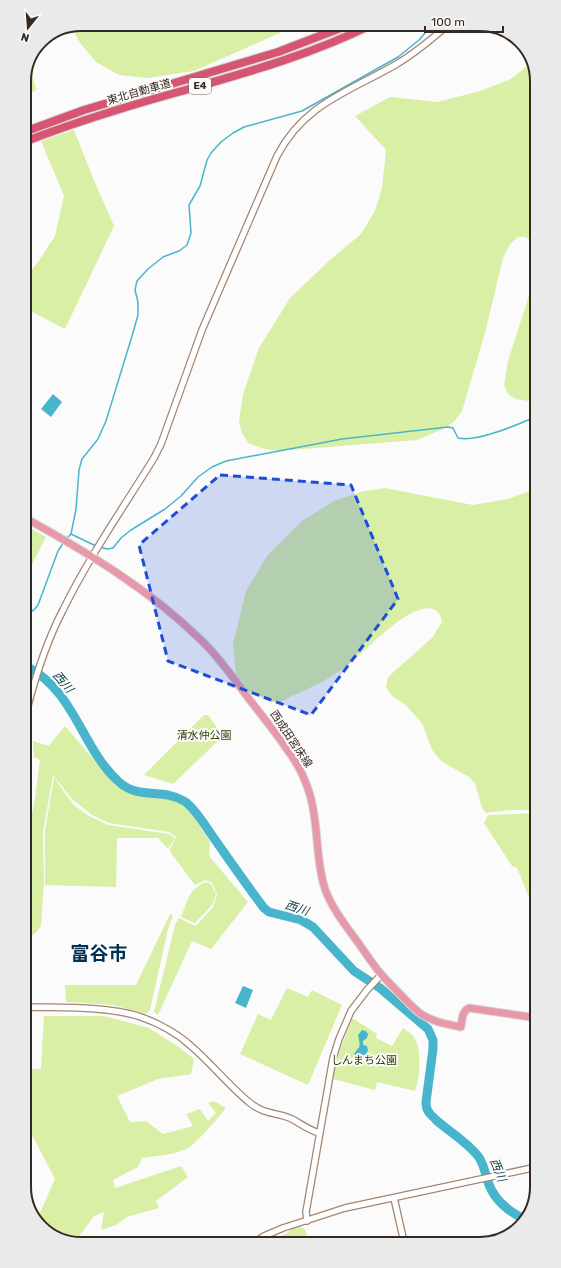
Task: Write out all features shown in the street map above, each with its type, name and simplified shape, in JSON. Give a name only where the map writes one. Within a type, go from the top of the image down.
[{"type":"highway","name":"東北自動車道","points":[[31,130],[90,109],[278,52],[333,31]]},
{"type":"highway","name":"東北自動車道","points":[[31,140],[104,114],[281,61],[330,43],[357,31]]},
{"type":"main road","name":"西成田宮床線","points":[[31,521],[70,542],[164,608],[202,640],[222,663],[298,766],[310,795],[314,812],[320,868],[327,894],[337,913],[380,977],[420,1013],[441,1023],[461,1027],[464,1012],[469,1008],[530,1017]]},
{"type":"street","points":[[31,693],[42,659],[62,611],[92,557],[154,458],[161,444],[202,330],[277,156],[287,138],[300,122],[318,106],[396,64],[418,49],[440,31]]},
{"type":"street","points":[[307,1220],[306,1212],[333,1058],[351,1011],[367,990],[380,977]]},
{"type":"street","points":[[31,1007],[116,1011],[139,1017],[154,1023],[190,1044],[239,1093],[258,1108],[269,1114],[292,1119],[319,1133]]},
{"type":"street","points":[[263,1237],[283,1228],[345,1208],[530,1169]]},
{"type":"street","points":[[394,1198],[403,1237]]},
{"type":"highlighted area","points":[[220,475],[351,485],[398,599],[311,715],[168,661],[139,545]]},
{"type":"green space","points":[[74,31],[284,31],[194,71],[148,78],[119,75],[96,62],[80,43]]},
{"type":"green space","points":[[527,66],[530,81],[530,240],[525,237],[518,237],[510,244],[503,258],[485,333],[462,411],[454,422],[441,430],[417,440],[278,451],[261,448],[248,443],[242,433],[239,422],[243,394],[259,348],[290,298],[330,260],[361,234],[375,211],[382,188],[386,150],[355,116],[390,97],[438,102],[480,91],[511,79]]},
{"type":"green space","points":[[32,73],[36,90],[31,93]]},
{"type":"green space","points":[[74,130],[114,226],[65,329],[31,311],[31,271],[55,236],[64,196],[41,141]]},
{"type":"green space","points":[[530,292],[530,401],[516,399],[508,394],[504,385],[508,361]]},
{"type":"green space","points":[[385,488],[473,505],[507,499],[530,491],[530,810],[510,810],[486,813],[482,808],[475,783],[469,777],[441,761],[432,750],[423,725],[406,705],[391,695],[386,687],[388,677],[432,638],[442,622],[441,617],[435,610],[426,608],[402,619],[341,670],[306,690],[278,703],[255,696],[243,690],[236,675],[233,644],[246,591],[267,556],[302,521],[334,501],[364,491]]},
{"type":"green space","points":[[31,528],[46,537],[31,566]]},
{"type":"green space","name":"清水仲公園","points":[[204,715],[208,715],[223,736],[173,784],[144,775]]},
{"type":"green space","points":[[65,726],[116,786],[135,795],[159,796],[177,800],[191,813],[210,842],[209,856],[248,902],[211,949],[192,941],[158,1015],[154,1012],[175,925],[179,918],[195,926],[197,925],[213,907],[217,894],[212,883],[206,880],[195,885],[171,853],[170,849],[176,837],[169,832],[109,823],[92,815],[72,799],[53,775],[43,832],[44,883],[41,925],[39,930],[31,936],[31,819],[40,760],[34,757],[33,741],[49,746]]},
{"type":"green space","points":[[54,777],[75,806],[89,816],[108,825],[169,834],[175,838],[168,849],[158,838],[117,838],[116,887],[45,885],[45,831]]},
{"type":"green space","points":[[530,813],[530,900],[517,868],[512,866],[484,823],[488,815]]},
{"type":"green space","points":[[206,882],[211,884],[216,894],[212,905],[195,923],[181,917],[189,896],[195,888]]},
{"type":"green space","points":[[170,914],[173,915],[168,929],[150,1010],[146,1014],[113,1005],[66,1002],[65,985],[136,985]]},
{"type":"green space","points":[[287,988],[308,997],[312,990],[342,1005],[308,1085],[240,1054],[258,1014],[271,1020]]},
{"type":"green space","points":[[44,1016],[104,1016],[149,1028],[194,1059],[191,1074],[158,1079],[117,1096],[130,1122],[146,1121],[163,1134],[193,1126],[186,1114],[200,1109],[208,1121],[216,1113],[208,1103],[214,1101],[226,1108],[202,1136],[188,1148],[171,1154],[142,1158],[138,1167],[113,1180],[115,1188],[181,1166],[188,1177],[156,1201],[159,1208],[127,1217],[116,1225],[101,1230],[104,1212],[94,1216],[78,1237],[71,1236],[59,1232],[51,1227],[39,1214],[55,1179],[31,1133],[31,1069],[41,1069]]},
{"type":"green space","name":"しんまち公園","points":[[352,1019],[377,1034],[376,1038],[392,1046],[403,1028],[413,1036],[419,1050],[419,1072],[415,1091],[377,1082],[375,1090],[333,1079],[338,1056]]},
{"type":"green space","points":[[295,1226],[304,1228],[307,1234],[305,1237],[279,1237],[287,1233]]},
{"type":"water","points":[[53,394],[62,402],[51,417],[41,409]]},
{"type":"water","points":[[243,986],[253,990],[246,1008],[235,1003]]},
{"type":"water","points":[[362,1030],[366,1031],[368,1034],[367,1038],[363,1041],[363,1045],[367,1046],[368,1050],[365,1058],[354,1060],[353,1056],[360,1045],[358,1035]]},
{"type":"waterway","points":[[66,539],[71,534],[76,509],[79,470],[82,459],[98,439],[106,421],[138,315],[138,302],[135,290],[137,281],[148,269],[163,257],[179,251],[187,245],[191,233],[189,205],[200,186],[207,160],[211,153],[221,142],[244,127],[302,111],[398,57],[419,40],[427,31]]},
{"type":"waterway","points":[[100,547],[107,549],[113,548],[121,538],[131,530],[165,509],[181,496],[198,477],[212,467],[226,461],[342,439],[448,427],[453,428],[458,438],[475,438],[530,419]]},
{"type":"waterway","points":[[71,534],[96,546]]},
{"type":"waterway","points":[[31,612],[38,605],[58,551],[64,542]]},
{"type":"waterway","name":"西川","points":[[31,669],[43,677],[56,690],[77,721],[95,753],[119,782],[135,791],[168,795],[176,797],[188,804],[199,816],[264,908],[269,912],[301,920],[313,927],[354,971],[380,988],[428,1029],[433,1040],[433,1049],[426,1102],[427,1110],[436,1120],[474,1151],[483,1165],[488,1182],[498,1200],[508,1209],[520,1217]]},
{"type":"district","name":"富谷市","points":[[99,953]]}]
